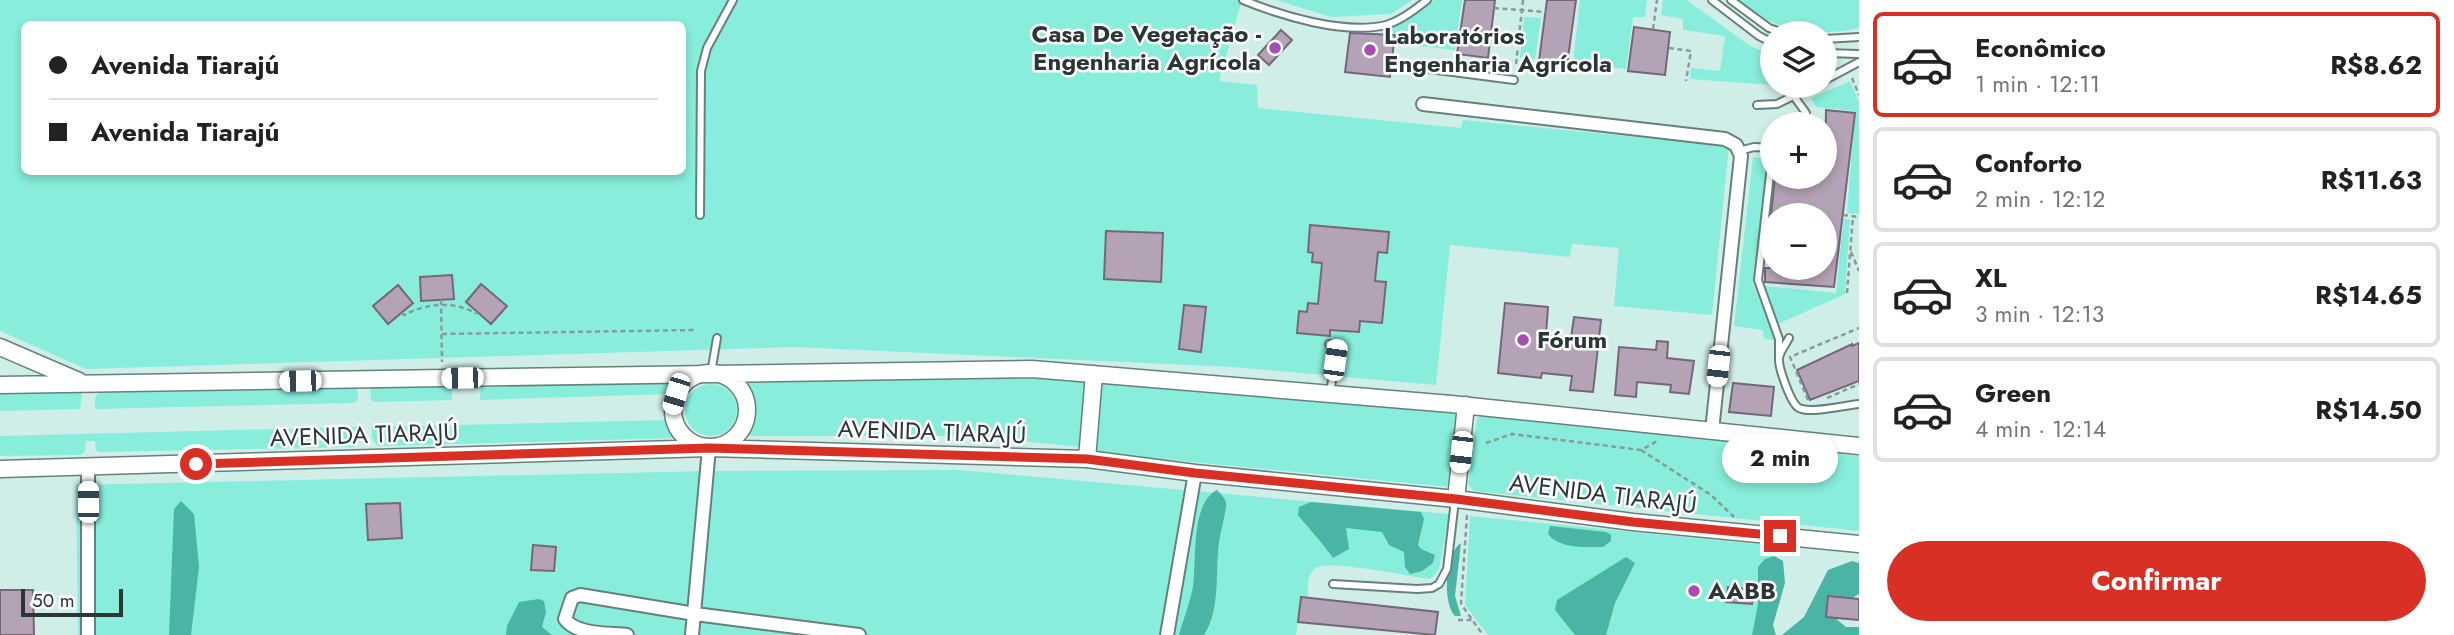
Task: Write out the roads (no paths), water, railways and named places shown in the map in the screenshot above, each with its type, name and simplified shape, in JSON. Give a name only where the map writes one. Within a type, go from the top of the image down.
[{"type":"main road","points":[[0,346],[84,384]]},
{"type":"main road","points":[[0,385],[1032,369],[1466,405],[1859,446]]},
{"type":"main road","points":[[711,373],[723,375],[741,389],[747,412],[745,423],[731,442],[709,448],[696,446],[686,440],[673,419],[672,407],[676,394],[685,382],[697,375],[711,373]]},
{"type":"main road","points":[[1087,459],[1094,374]]},
{"type":"main road","points":[[1462,504],[1466,405]]},
{"type":"main road","name":"AVENIDA TIARAJÚ","points":[[0,469],[709,448],[1087,459],[1462,504],[1859,544]]},
{"type":"street","points":[[1423,104],[1725,139],[1736,145],[1741,156],[1712,431]]},
{"type":"street","points":[[692,635],[709,448]]},
{"type":"street","points":[[88,468],[88,635]]},
{"type":"street","points":[[1167,635],[1195,473]]},
{"type":"street","points":[[627,635],[569,626],[565,619],[572,598],[580,595],[695,614],[859,635]]},
{"type":"lane","points":[[700,215],[701,71],[707,48],[733,0]]},
{"type":"lane","points":[[1243,0],[1323,23],[1364,28],[1388,25],[1427,0]]},
{"type":"lane","points":[[1712,0],[1760,36]]},
{"type":"lane","points":[[1731,0],[1760,21]]},
{"type":"lane","points":[[1837,38],[1859,37]]},
{"type":"lane","points":[[1837,53],[1859,54]]},
{"type":"lane","points":[[1837,74],[1859,62]]},
{"type":"lane","points":[[1391,64],[1514,80]]},
{"type":"lane","points":[[1756,105],[1777,104],[1788,98]]},
{"type":"lane","points":[[1795,98],[1806,112]]},
{"type":"lane","points":[[1739,151],[1760,147]]},
{"type":"lane","points":[[1768,189],[1758,280],[1779,339],[1781,370],[1789,393],[1794,404],[1810,410],[1859,404]]},
{"type":"lane","points":[[711,373],[717,338]]},
{"type":"lane","points":[[1779,357],[1789,338]]},
{"type":"lane","points":[[1329,344],[1337,345],[1330,394]]},
{"type":"lane","points":[[1333,584],[1417,589],[1432,588],[1439,584],[1447,569],[1462,504]]},
{"type":"place","name":"Casa De Vegetação - Engenharia Agrícola","points":[[1275,48]]},
{"type":"place","name":"Laboratórios Engenharia Agrícola","points":[[1370,50]]},
{"type":"place","name":"Fórum","points":[[1523,340]]},
{"type":"place","name":"AABB","points":[[1694,591]]}]
